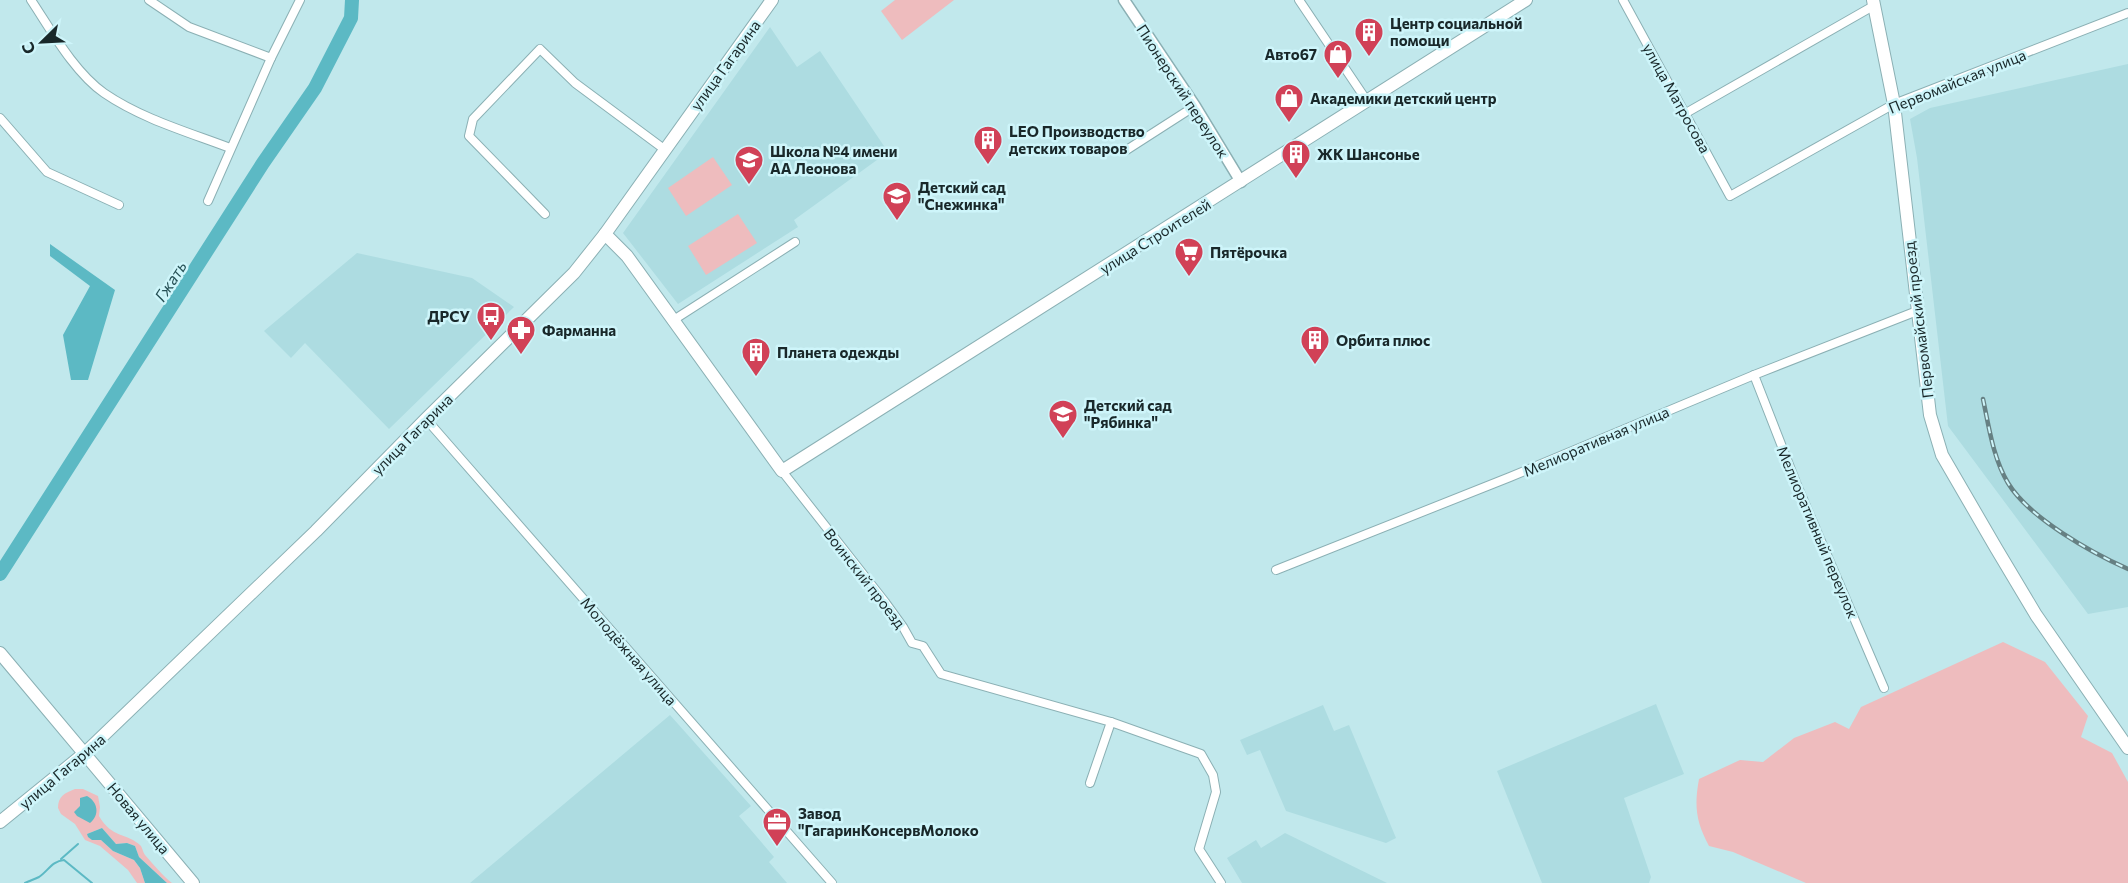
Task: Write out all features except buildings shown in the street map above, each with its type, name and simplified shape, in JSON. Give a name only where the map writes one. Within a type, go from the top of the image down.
[{"type":"main road","name":"улица Гагарина","points":[[0,822],[85,753],[316,531],[574,273],[606,234],[664,149],[772,0]]},
{"type":"main road","name":"улица Строителей","points":[[782,471],[1526,0]]},
{"type":"main road","name":"Первомайский проезд","points":[[1874,2],[1894,104],[1930,415],[1942,455],[2036,615],[2128,748]]},
{"type":"main road","name":"Воинский проезд","points":[[606,234],[627,256],[782,471]]},
{"type":"main road","name":"Новая улица","points":[[0,653],[193,883]]},
{"type":"street","points":[[31,0],[75,65],[103,92],[142,115],[230,148]]},
{"type":"street","points":[[149,0],[189,27],[271,58]]},
{"type":"street","points":[[208,201],[271,58],[300,0]]},
{"type":"street","name":"Пионерский переулок","points":[[1125,0],[1195,106],[1241,182]]},
{"type":"street","points":[[1299,0],[1367,101]]},
{"type":"street","name":"улица Матросова","points":[[1623,0],[1730,196]]},
{"type":"street","points":[[1686,113],[1874,2]]},
{"type":"street","name":"Первомайская улица","points":[[1730,196],[1894,104],[2128,13]]},
{"type":"street","points":[[545,214],[469,136],[473,119],[540,49],[575,82],[664,149]]},
{"type":"street","points":[[1125,151],[1195,106]]},
{"type":"street","points":[[0,118],[47,172],[119,206]]},
{"type":"street","points":[[672,321],[795,242]]},
{"type":"street","name":"Мелиоративная улица","points":[[1275,570],[1917,311]]},
{"type":"street","name":"Мелиоративный переулок","points":[[1754,375],[1802,496],[1884,688]]},
{"type":"street","name":"Молодёжная улица","points":[[426,419],[832,883]]},
{"type":"street","name":"Воинский проезд","points":[[782,471],[885,602],[912,643],[923,646],[941,674],[1111,722],[1202,754],[1213,775],[1216,792],[1199,849],[1221,883]]},
{"type":"street","points":[[1090,783],[1111,722]]},
{"type":"shaded area","points":[[895,0],[954,0],[902,40],[881,11]]},
{"type":"shaded area","name":"Школа №4 имени АА Леонова","points":[[770,27],[797,67],[820,51],[888,152],[794,220],[798,227],[678,304],[623,233]]},
{"type":"shaded area","points":[[2128,64],[2128,607],[2088,614],[1948,426],[1917,158],[1910,119],[1930,108]]},
{"type":"shaded area","points":[[713,157],[732,185],[686,216],[668,188]]},
{"type":"shaded area","points":[[738,214],[757,243],[706,275],[688,246]]},
{"type":"shaded area","points":[[357,253],[472,278],[514,307],[389,429],[305,343],[291,358],[264,331]]},
{"type":"shaded area","points":[[2003,642],[2045,662],[2088,716],[2081,737],[2112,753],[2128,782],[2128,883],[1806,883],[1733,852],[1709,846],[1697,814],[1699,779],[1740,760],[1763,762],[1794,738],[1835,722],[1849,729],[1861,707]]},
{"type":"shaded area","points":[[1656,704],[1684,774],[1624,798],[1651,877],[1649,883],[1542,883],[1497,771]]},
{"type":"shaded area","points":[[1323,705],[1334,731],[1349,725],[1396,838],[1386,843],[1286,811],[1260,750],[1247,755],[1240,740]]},
{"type":"shaded area","points":[[670,715],[751,806],[739,816],[774,857],[769,862],[787,883],[470,883]]},
{"type":"shaded area","points":[[75,789],[83,789],[98,796],[99,816],[104,823],[114,832],[141,846],[145,855],[172,883],[167,883],[139,857],[135,846],[127,843],[116,844],[102,828],[87,834],[92,840],[101,840],[113,851],[134,860],[140,868],[145,883],[137,883],[128,870],[100,846],[85,840],[75,824],[61,814],[58,808],[63,795]]},
{"type":"shaded area","points":[[1285,833],[1387,883],[1242,883],[1227,858],[1256,840],[1261,848]]},
{"type":"water","points":[[50,244],[115,290],[88,380],[71,380],[63,335],[90,286],[50,256]]},
{"type":"water","points":[[87,796],[94,802],[96,809],[95,816],[90,823],[74,812],[80,806],[80,798]]},
{"type":"water","points":[[102,828],[116,844],[127,843],[135,846],[139,857],[167,883],[145,883],[140,868],[134,860],[113,851],[101,840],[92,840],[88,837],[87,834]]},
{"type":"waterway","name":"Гжать","points":[[0,574],[263,163],[315,88],[351,18],[352,0]]},
{"type":"waterway","points":[[61,859],[78,844]]},
{"type":"waterway","points":[[25,883],[39,877],[56,862],[64,860],[92,883]]},
{"type":"railway","points":[[1983,399],[1999,463],[2008,483],[2018,496],[2062,533],[2128,569]]},
{"type":"place","name":"Центр социальной помощи","points":[[1369,58]]},
{"type":"place","name":"Авто67","points":[[1338,80]]},
{"type":"place","name":"Академики детский центр","points":[[1289,124]]},
{"type":"place","name":"LEO Производство детских товаров","points":[[988,166]]},
{"type":"place","name":"ЖК Шансонье","points":[[1296,180]]},
{"type":"place","name":"Школа №4 имени АА Леонова","points":[[749,186]]},
{"type":"place","name":"Детский сад \"Снежинка\"","points":[[897,222]]},
{"type":"place","name":"Пятёрочка","points":[[1189,278]]},
{"type":"place","name":"ДРСУ","points":[[491,342]]},
{"type":"place","name":"Фарманна","points":[[521,356]]},
{"type":"place","name":"Орбита плюс","points":[[1315,366]]},
{"type":"place","name":"Планета одежды","points":[[756,378]]},
{"type":"place","name":"Детский сад \"Рябинка\"","points":[[1063,440]]},
{"type":"place","name":"Завод \"ГагаринКонсервМолоко","points":[[777,848]]}]
